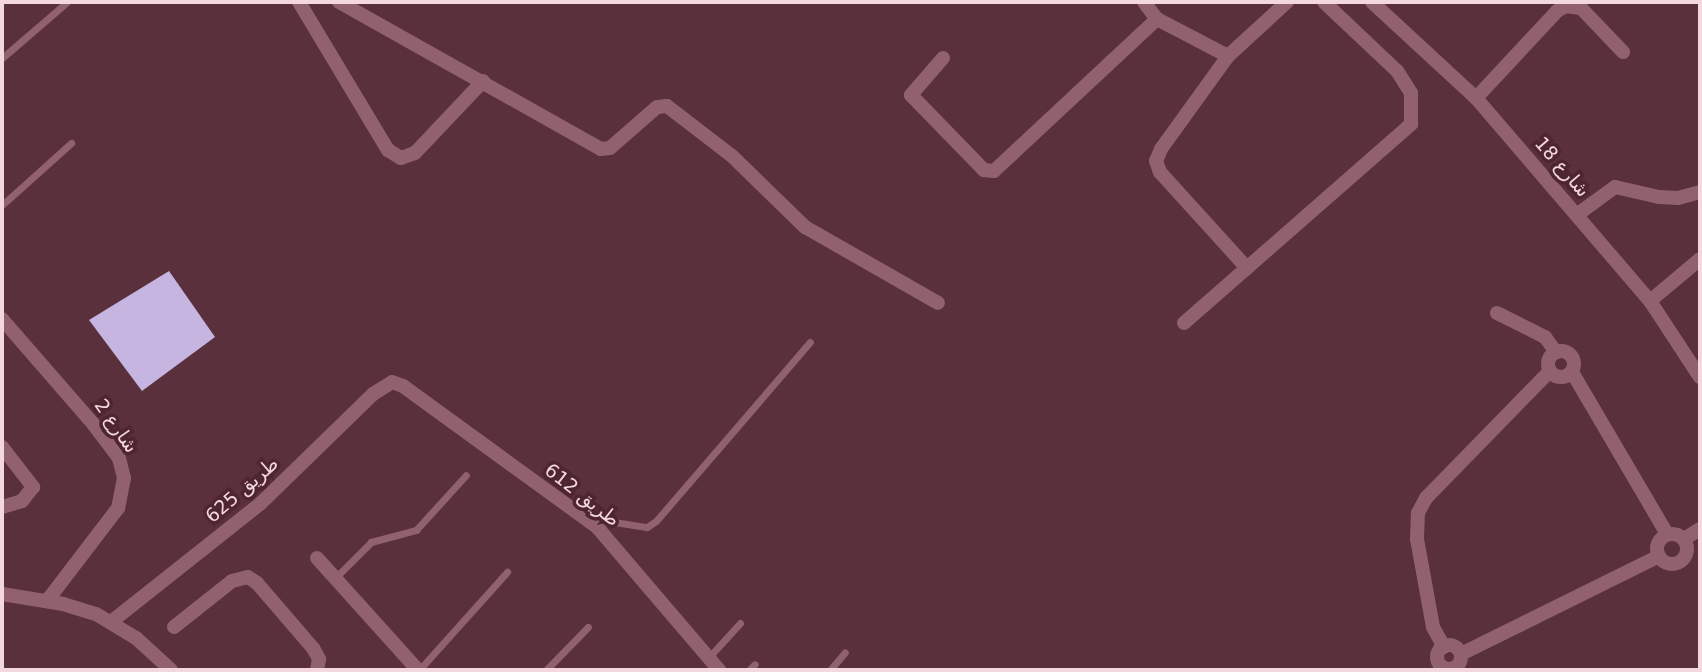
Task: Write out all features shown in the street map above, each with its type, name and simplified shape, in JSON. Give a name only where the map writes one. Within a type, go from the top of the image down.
[{"type":"street","points":[[299,2],[388,150],[401,158],[415,153],[482,81]]},
{"type":"street","points":[[339,2],[601,149],[610,148],[657,107],[667,106],[732,156],[806,227],[938,303]]},
{"type":"street","points":[[1144,2],[1157,19],[1228,56]]},
{"type":"street","points":[[1247,268],[1160,172],[1156,161],[1161,149],[1228,56],[1287,2]]},
{"type":"street","points":[[1184,323],[1410,124],[1411,93],[1397,71],[1324,2]]},
{"type":"street","name":"شارع 18","points":[[1372,2],[1476,98],[1650,301],[1700,377]]},
{"type":"street","points":[[1476,98],[1557,11],[1566,6],[1581,8],[1623,52]]},
{"type":"street","points":[[943,58],[911,95],[984,170],[994,171],[1157,19]]},
{"type":"street","points":[[1578,215],[1605,191],[1615,187],[1678,198],[1700,192]]},
{"type":"street","points":[[1650,301],[1700,259]]},
{"type":"street","points":[[1497,313],[1545,337],[1556,352]]},
{"type":"street","name":"شارع 2","points":[[2,319],[94,425],[119,458],[124,478],[118,508],[47,601]]},
{"type":"street","points":[[1556,352],[1548,362],[1550,371],[1561,377],[1572,372]]},
{"type":"street","points":[[1556,352],[1566,352],[1573,358],[1572,372],[1667,534]]},
{"type":"street","points":[[1444,646],[1433,627],[1417,538],[1418,513],[1426,498],[1550,371]]},
{"type":"street","name":"طريق 612","points":[[392,382],[403,386],[597,527],[719,670]]},
{"type":"street","name":"طريق 625","points":[[111,622],[261,503],[373,394],[392,382]]},
{"type":"street","points":[[2,447],[33,487],[22,501],[2,507]]},
{"type":"street","points":[[1659,556],[1673,564],[1683,560],[1700,529]]},
{"type":"street","points":[[1659,556],[1659,541],[1667,534],[1676,534],[1691,543]]},
{"type":"street","points":[[1444,646],[1437,660],[1444,668],[1455,668],[1461,654],[1659,556]]},
{"type":"street","points":[[317,558],[418,670]]},
{"type":"street","points":[[174,627],[232,581],[248,577],[257,583],[313,648],[319,659],[317,670]]},
{"type":"street","points":[[2,594],[80,608],[111,622],[136,638],[171,670]]},
{"type":"street","points":[[1444,646],[1454,646],[1461,654]]},
{"type":"lane","points":[[2,58],[67,2]]},
{"type":"lane","points":[[2,205],[71,143]]},
{"type":"lane","points":[[597,527],[608,521],[647,527],[656,521],[810,342]]},
{"type":"lane","points":[[335,578],[371,542],[416,530],[466,475]]},
{"type":"lane","points":[[418,670],[508,572]]},
{"type":"lane","points":[[709,657],[740,623]]},
{"type":"lane","points":[[546,670],[588,627]]},
{"type":"lane","points":[[830,670],[845,652]]},
{"type":"building","points":[[169,271],[215,337],[142,391],[89,320]]}]
